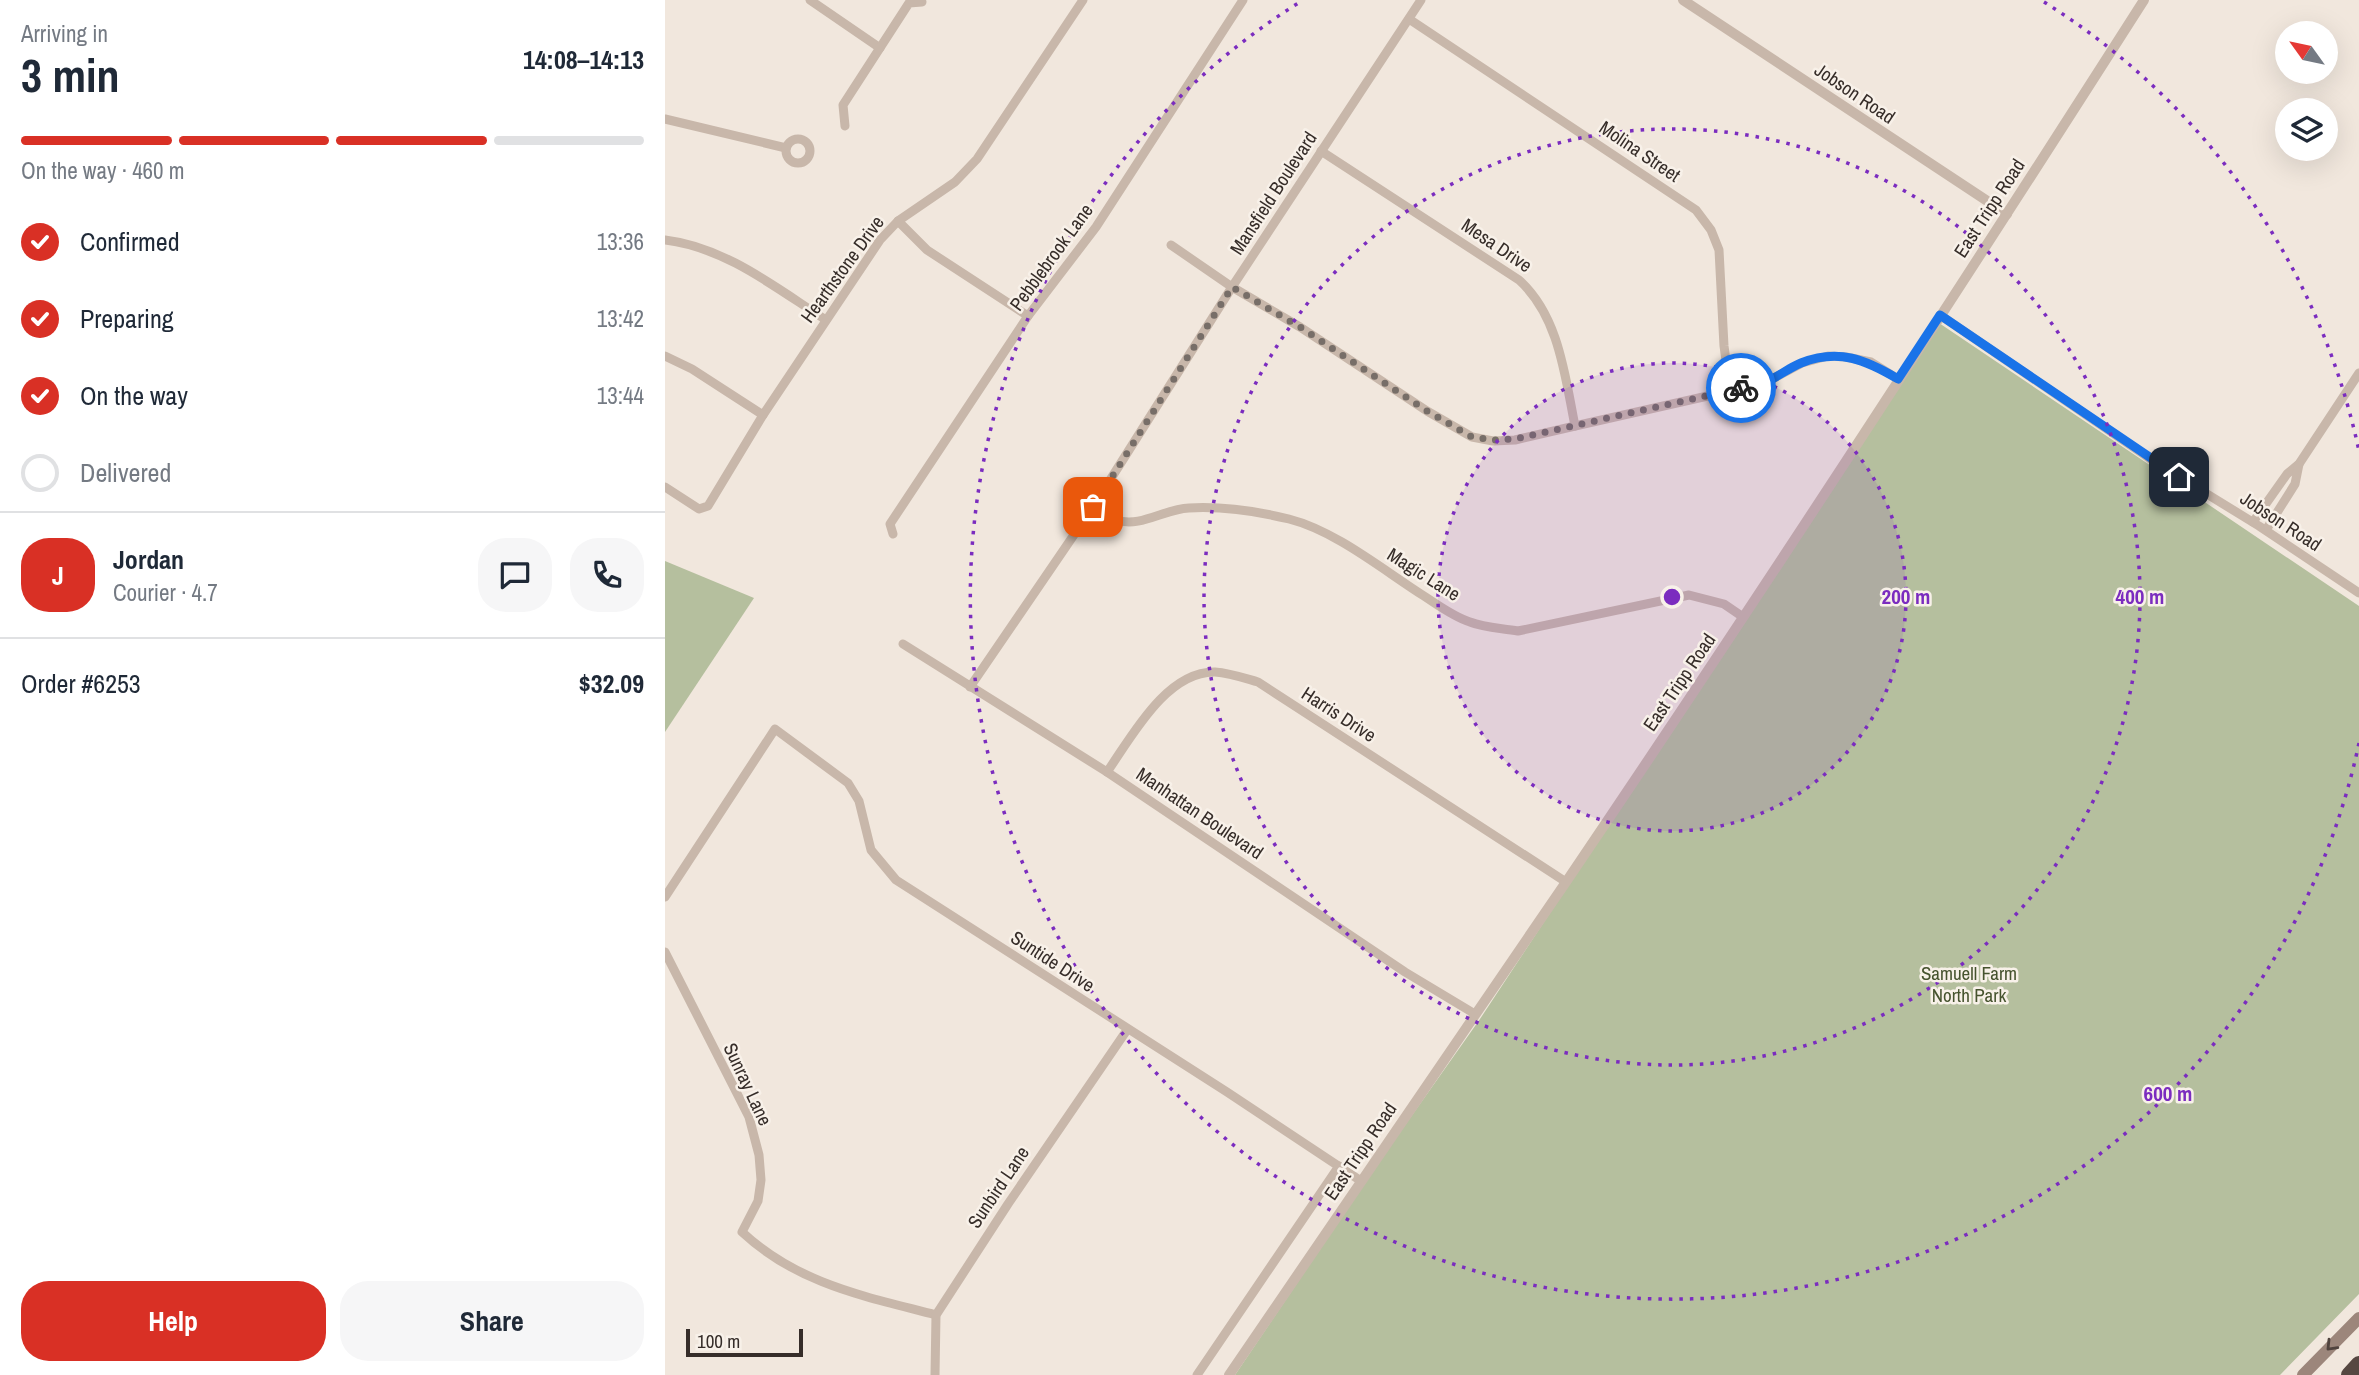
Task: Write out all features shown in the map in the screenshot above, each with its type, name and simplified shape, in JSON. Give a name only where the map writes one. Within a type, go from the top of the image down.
[{"type":"highway","points":[[2349,1375],[2359,1364]]},
{"type":"main road","points":[[2303,1375],[2359,1318]]},
{"type":"street","points":[[810,0],[880,48]]},
{"type":"street","name":"Hearthstone Drive","points":[[665,487],[699,509],[708,506],[763,415],[873,250],[898,221],[954,182],[977,159],[1083,0]]},
{"type":"street","name":"Pebblebrook Lane","points":[[893,534],[890,524],[1028,316],[1096,227],[1243,0]]},
{"type":"street","name":"Mansfield Boulevard","points":[[970,687],[1093,507],[1232,287],[1421,0]]},
{"type":"street","name":"Jobson Road","points":[[1683,0],[2007,215]]},
{"type":"street","name":"East Tripp Road","points":[[1229,1375],[1566,882],[1743,617],[2007,215],[2144,0]]},
{"type":"street","points":[[845,126],[842,105],[909,3],[922,2]]},
{"type":"street","name":"Molina Street","points":[[1409,19],[1696,210],[1711,230],[1719,250],[1724,346],[1730,390]]},
{"type":"street","points":[[665,119],[786,148]]},
{"type":"street","name":"Mesa Drive","points":[[1321,151],[1520,280],[1531,290],[1550,321],[1575,426]]},
{"type":"street","points":[[898,221],[926,250],[1028,316]]},
{"type":"street","points":[[665,240],[701,248],[744,267],[826,320]]},
{"type":"street","points":[[1171,245],[1232,287],[1300,327],[1427,411],[1472,437],[1515,439],[1765,383],[1802,363],[1828,356],[1871,362],[1898,379]]},
{"type":"street","name":"Jobson Road","points":[[1940,315],[2155,462],[2266,530],[2359,593]]},
{"type":"street","points":[[665,356],[692,369],[763,415]]},
{"type":"street","points":[[2253,523],[2287,474],[2299,464],[2359,373]]},
{"type":"street","points":[[2266,530],[2295,484],[2299,464]]},
{"type":"street","name":"Magic Lane","points":[[1093,507],[1125,522],[1140,521],[1185,508],[1256,511],[1294,520],[1333,537],[1439,606],[1470,622],[1518,631],[1689,595],[1724,604],[1743,617]]},
{"type":"street","name":"Manhattan Boulevard","points":[[903,644],[1107,772],[1405,972],[1475,1014]]},
{"type":"street","name":"Harris Drive","points":[[1107,772],[1155,704],[1184,682],[1198,676],[1213,672],[1233,675],[1258,682],[1566,882]]},
{"type":"street","name":"Suntide Drive","points":[[665,897],[775,729],[848,783],[859,801],[871,850],[896,880],[1361,1181]]},
{"type":"street","name":"Sunray Lane","points":[[665,952],[749,1117],[759,1154],[761,1180],[758,1201],[741,1232],[800,1274],[845,1291],[936,1315]]},
{"type":"street","name":"Sunbird Lane","points":[[936,1315],[1127,1030]]},
{"type":"street","points":[[1197,1375],[1339,1166]]},
{"type":"street","points":[[935,1375],[936,1315]]},
{"type":"green space","name":"Samuell Farm North Park","points":[[1939,323],[2359,606],[2359,1294],[2280,1375],[1235,1375],[1374,1169],[1480,1019]]},
{"type":"green space","points":[[665,561],[754,598],[665,732]]},
{"type":"way so far","points":[[1093,507],[1232,287],[1300,327],[1427,411],[1472,437],[1515,439],[1741,388]]},
{"type":"route","points":[[1741,388],[1765,383],[1802,363],[1828,356],[1871,362],[1898,379],[1940,315],[2179,477]]}]
